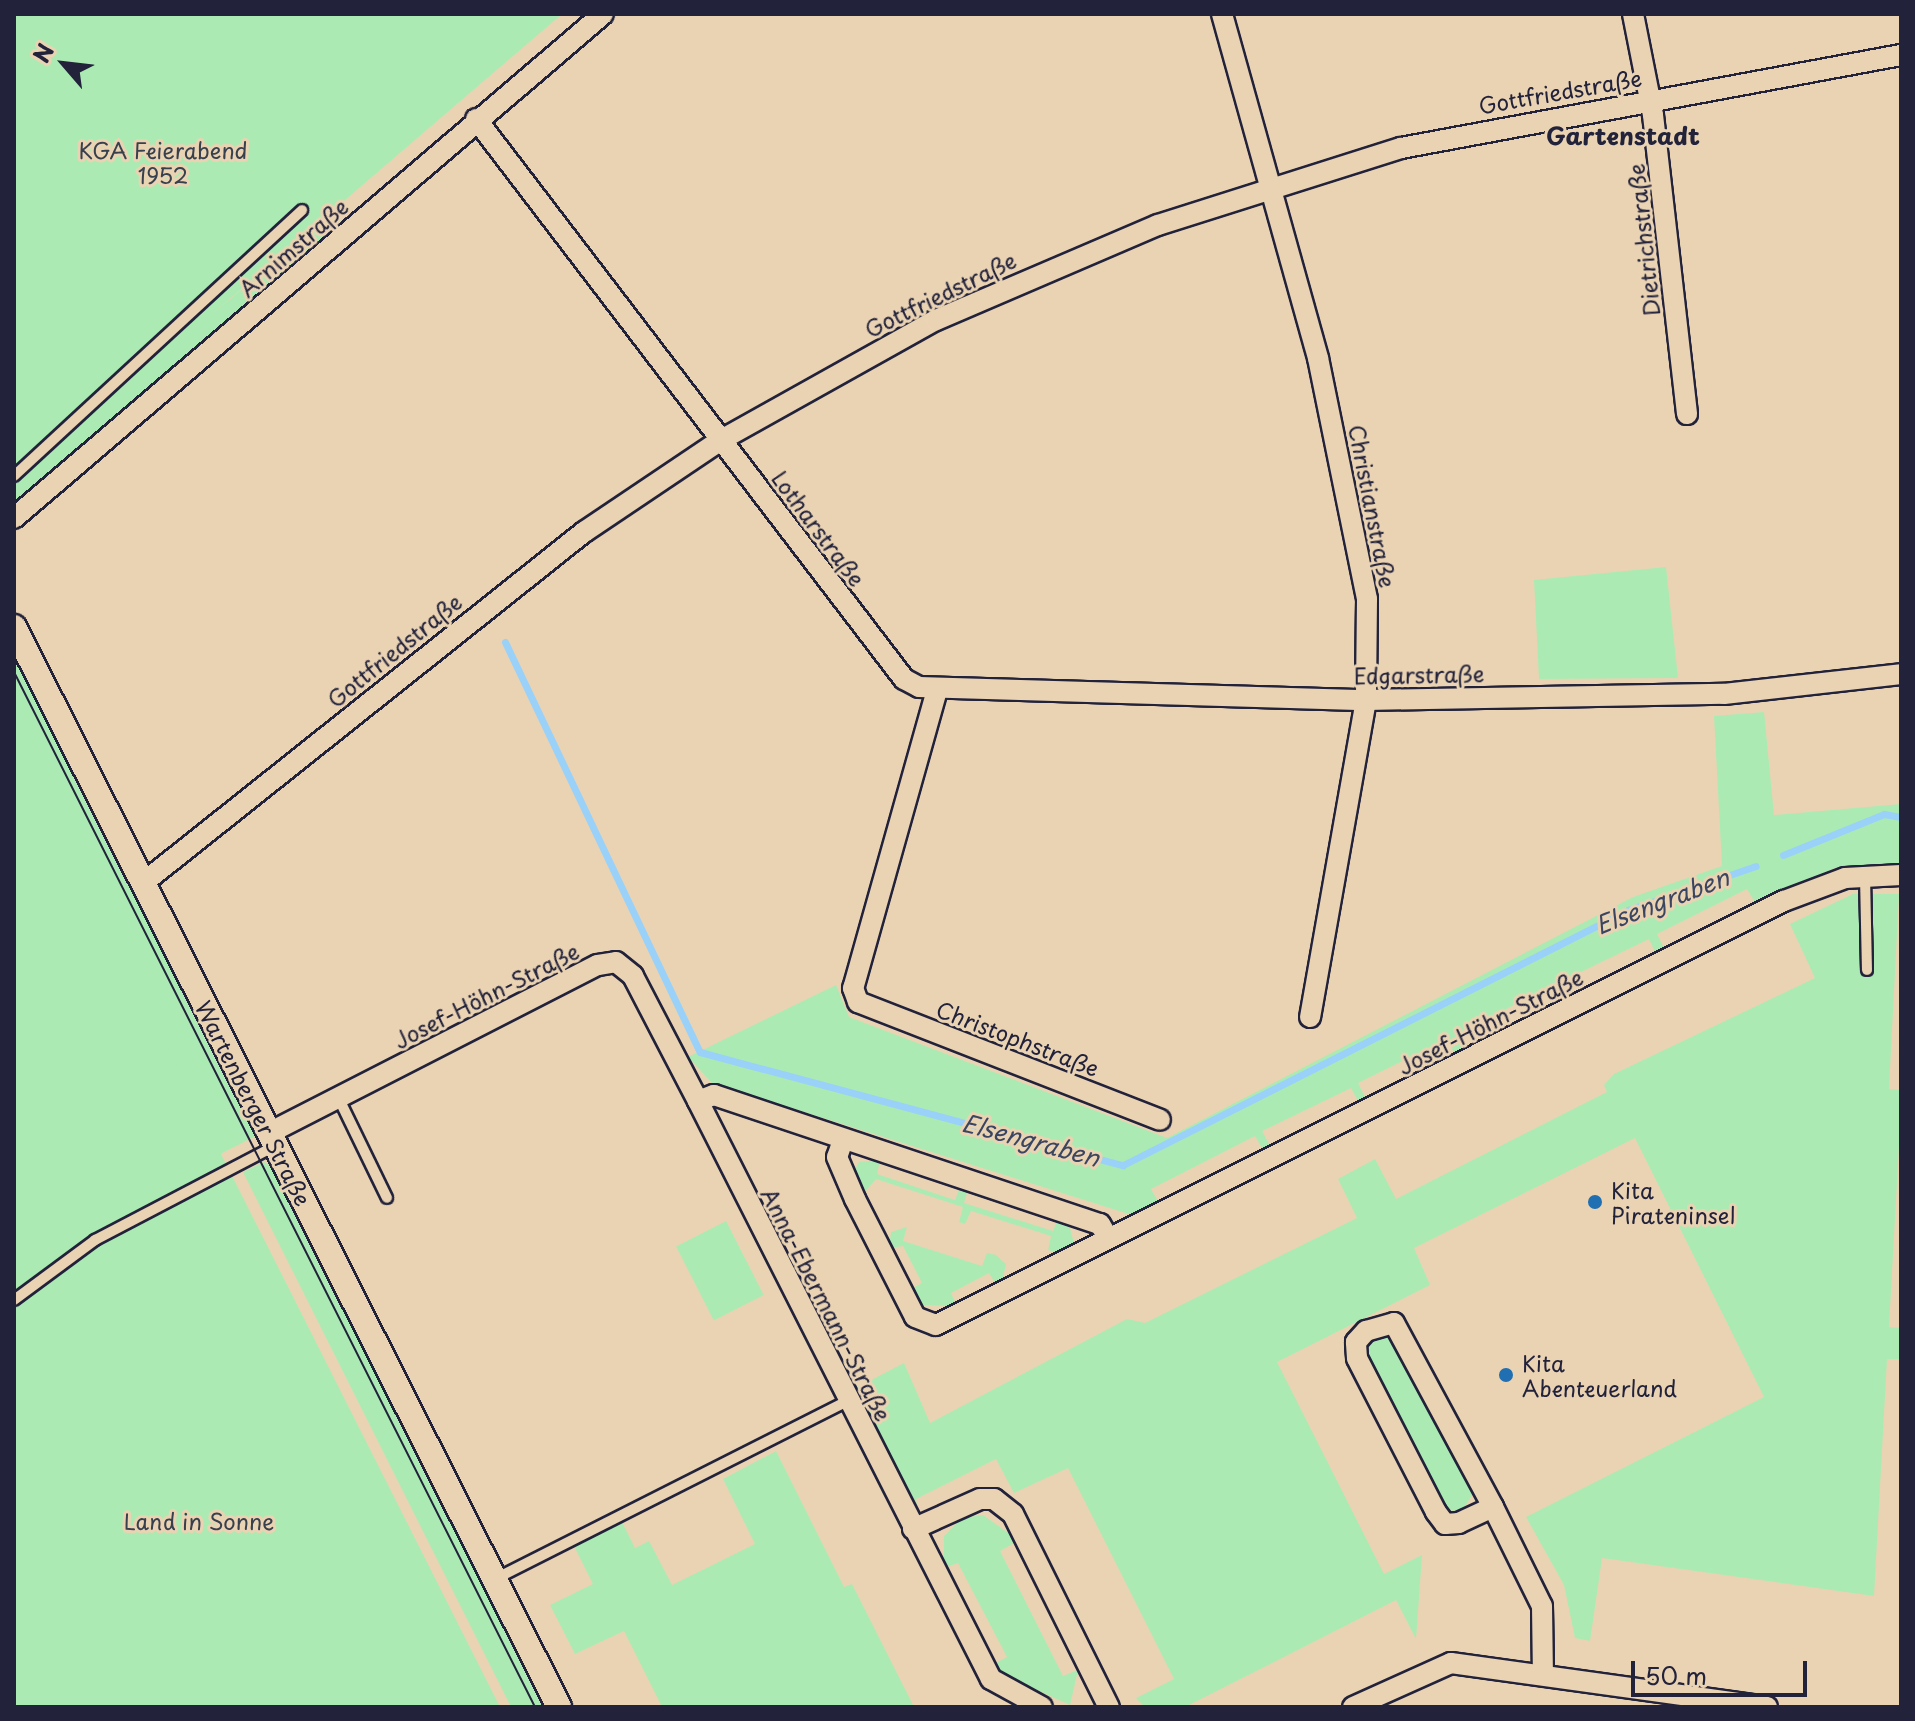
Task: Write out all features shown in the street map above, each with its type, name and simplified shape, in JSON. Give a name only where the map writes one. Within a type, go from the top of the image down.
[{"type":"street","name":"Arnimstraße","points":[[14,518],[476,119],[603,14]]},
{"type":"street","name":"Christianstraße","points":[[1222,14],[1274,183],[1357,532],[1367,599],[1366,700],[1310,1017]]},
{"type":"street","name":"Dietrichstraße","points":[[1633,14],[1650,99],[1687,414]]},
{"type":"street","name":"Gottfriedstraße","points":[[143,883],[494,600],[721,440],[936,320],[1274,183],[1452,136],[1901,55]]},
{"type":"street","name":"Lotharstraße","points":[[476,119],[904,679],[937,690]]},
{"type":"street","name":"Wartenberger Straße","points":[[15,630],[559,1707]]},
{"type":"street","name":"Edgarstraße","points":[[937,690],[1366,700],[1712,694],[1901,674]]},
{"type":"street","name":"Christophstraße","points":[[937,690],[853,988],[858,1002],[1160,1120]]},
{"type":"street","name":"Josef-Höhn-Straße","points":[[843,1140],[837,1157],[855,1199],[925,1324],[1108,1238],[1784,901],[1865,874],[1901,875]]},
{"type":"street","name":"Josef-Höhn-Straße","points":[[272,1139],[338,1097],[616,962],[633,976],[698,1101]]},
{"type":"street","points":[[698,1101],[714,1095],[1100,1224],[1108,1238]]},
{"type":"street","name":"Anna-Ebermann-Straße","points":[[698,1101],[991,1679],[1042,1707]]},
{"type":"street","points":[[1493,1507],[1459,1523],[1445,1524],[1436,1512],[1357,1358],[1356,1342],[1366,1331],[1394,1323],[1404,1332],[1493,1507],[1542,1606],[1543,1675]]},
{"type":"street","points":[[913,1529],[980,1499],[994,1499],[1013,1514],[1109,1707]]},
{"type":"street","points":[[1353,1707],[1450,1663],[1767,1707]]},
{"type":"lane","points":[[14,476],[302,210]]},
{"type":"lane","points":[[1865,874],[1867,970]]},
{"type":"lane","points":[[338,1097],[387,1198]]},
{"type":"lane","points":[[14,1300],[95,1240],[229,1169],[272,1139]]},
{"type":"lane","points":[[493,1580],[849,1400]]},
{"type":"green space","name":"KGA Feierabend 1952","points":[[14,14],[562,14],[212,314],[327,219],[345,220],[14,506]]},
{"type":"green space","points":[[1666,567],[1678,678],[1539,679],[1534,580]]},
{"type":"green space","points":[[14,652],[260,1134],[203,1163],[14,793]]},
{"type":"green space","points":[[1764,712],[1774,815],[1901,804],[1901,864],[1837,867],[1756,904],[1747,889],[1657,934],[1665,950],[1656,954],[1649,939],[1552,986],[1559,1001],[1552,1005],[1544,990],[1456,1034],[1463,1050],[1455,1054],[1447,1039],[1358,1083],[1365,1097],[1358,1101],[1351,1088],[1262,1131],[1270,1146],[1263,1150],[1255,1136],[1151,1189],[1159,1203],[1135,1216],[712,1083],[688,1057],[836,985],[849,1017],[1167,1138],[1633,897],[1722,866],[1714,716]]},
{"type":"green space","name":"Land in Sonne","points":[[14,739],[222,1156],[500,1707],[14,1707]]},
{"type":"green space","points":[[1853,894],[1899,894],[1889,1089],[1901,1090],[1901,1109],[1889,1327],[1901,1328],[1901,1359],[1887,1359],[1874,1596],[1602,1558],[1590,1641],[1575,1638],[1564,1585],[1526,1517],[1764,1397],[1635,1138],[1414,1248],[1430,1285],[1277,1362],[1384,1574],[1422,1555],[1416,1639],[1396,1600],[1185,1707],[1145,1707],[1136,1698],[1174,1679],[1068,1468],[1014,1493],[996,1459],[916,1499],[918,1516],[850,1391],[904,1363],[930,1423],[1127,1319],[1145,1323],[1357,1218],[1338,1179],[1375,1159],[1396,1199],[1607,1092],[1604,1085],[1614,1074],[1815,978],[1790,924]]},
{"type":"green space","points":[[880,1160],[877,1174],[955,1200],[960,1187],[968,1190],[964,1203],[1053,1231],[1058,1218],[1068,1221],[1074,1243],[1056,1252],[1048,1250],[1051,1236],[971,1211],[965,1224],[959,1222],[963,1207],[876,1179],[865,1192],[854,1171],[859,1162]]},
{"type":"green space","points":[[264,1162],[273,1167],[543,1707],[511,1707],[243,1172]]},
{"type":"green space","points":[[726,1221],[764,1295],[714,1320],[676,1246]]},
{"type":"green space","points":[[907,1227],[903,1241],[982,1266],[987,1253],[996,1255],[1006,1264],[1002,1282],[997,1286],[989,1273],[951,1293],[957,1306],[921,1305],[909,1290],[922,1283],[903,1246],[889,1248],[891,1232]]},
{"type":"green space","points":[[1389,1334],[1474,1492],[1462,1511],[1444,1510],[1367,1359],[1371,1338]]},
{"type":"green space","points":[[776,1451],[844,1587],[852,1584],[914,1707],[662,1707],[624,1631],[575,1654],[550,1605],[593,1584],[574,1546],[622,1522],[635,1548],[649,1541],[672,1585],[755,1544],[723,1479]]},
{"type":"green space","points":[[983,1515],[1011,1535],[1014,1543],[1000,1551],[1063,1676],[1078,1670],[1070,1705],[997,1672],[994,1664],[1007,1657],[958,1563],[944,1568],[944,1536],[962,1518]]},
{"type":"waterway","name":"Elsengraben","points":[[505,642],[700,1052],[1123,1165],[1628,910],[1756,866]]},
{"type":"waterway","name":"Elsengraben","points":[[1783,855],[1884,814],[1901,817]]},
{"type":"tram line","points":[[14,672],[535,1707]]},
{"type":"place","name":"Kita Pirateninsel","points":[[1595,1202]]},
{"type":"place","name":"Kita Abenteuerland","points":[[1506,1375]]},
{"type":"district","name":"Gartenstadt","points":[[1623,136]]}]
